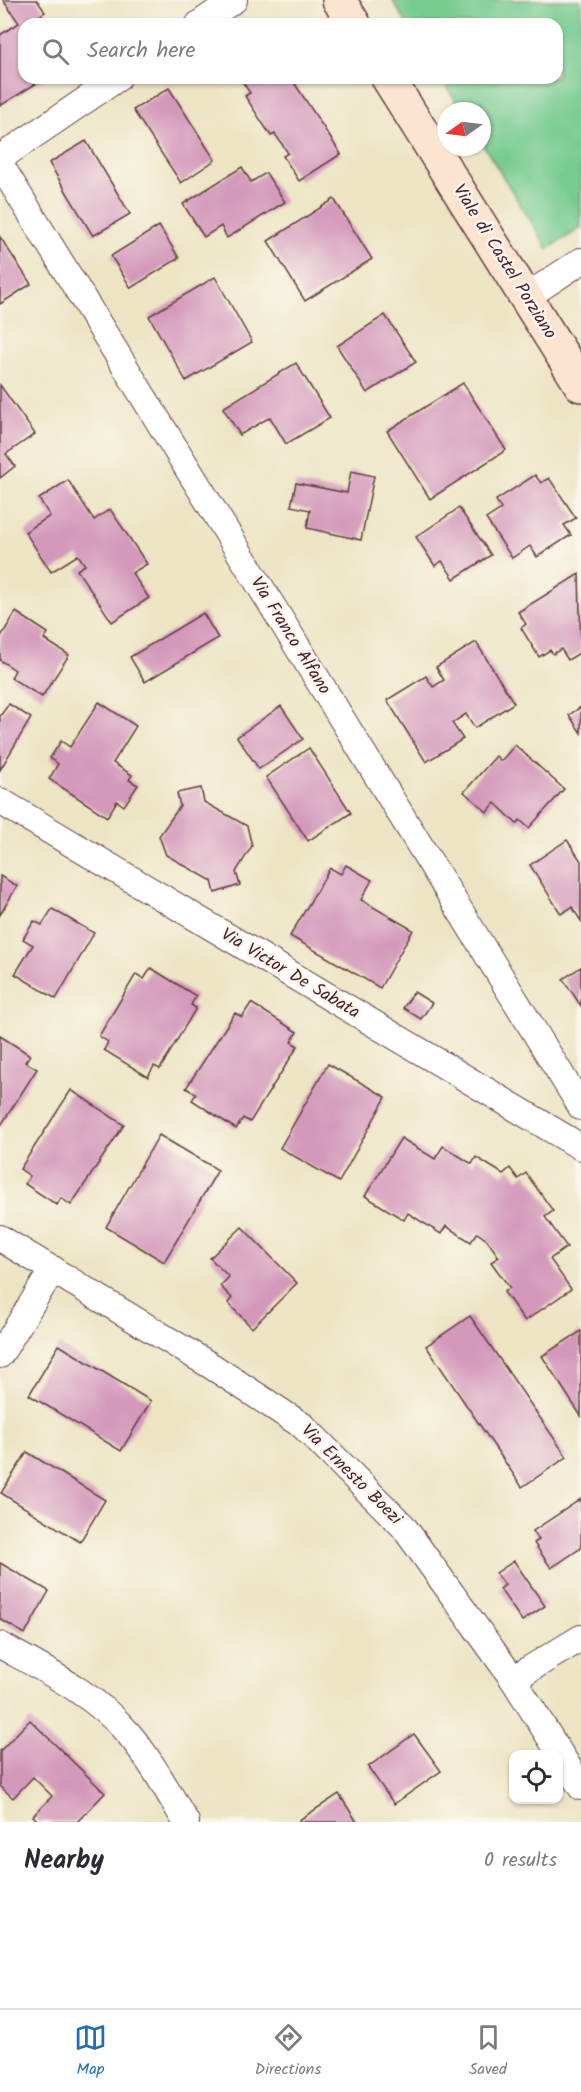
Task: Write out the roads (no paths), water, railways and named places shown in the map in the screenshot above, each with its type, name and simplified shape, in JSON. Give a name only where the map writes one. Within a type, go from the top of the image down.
[{"type":"street","points":[[208,18],[234,0]]},
{"type":"street","points":[[339,0],[350,18]]},
{"type":"street","points":[[0,158],[109,84]]},
{"type":"street","name":"Viale di Castel Porziano","points":[[392,84],[581,385]]},
{"type":"street","name":"Via Franco Alfano","points":[[0,164],[581,1107]]},
{"type":"street","points":[[526,297],[581,261]]},
{"type":"street","name":"Via Victor De Sabata","points":[[0,801],[581,1147]]},
{"type":"street","name":"Via Ernesto Boezi","points":[[0,1238],[303,1426],[403,1526],[513,1679],[581,1787]]},
{"type":"street","points":[[0,1355],[53,1269]]},
{"type":"street","points":[[513,1679],[581,1638]]},
{"type":"street","points":[[0,1645],[57,1677],[106,1711],[129,1734],[148,1760],[186,1822]]}]
